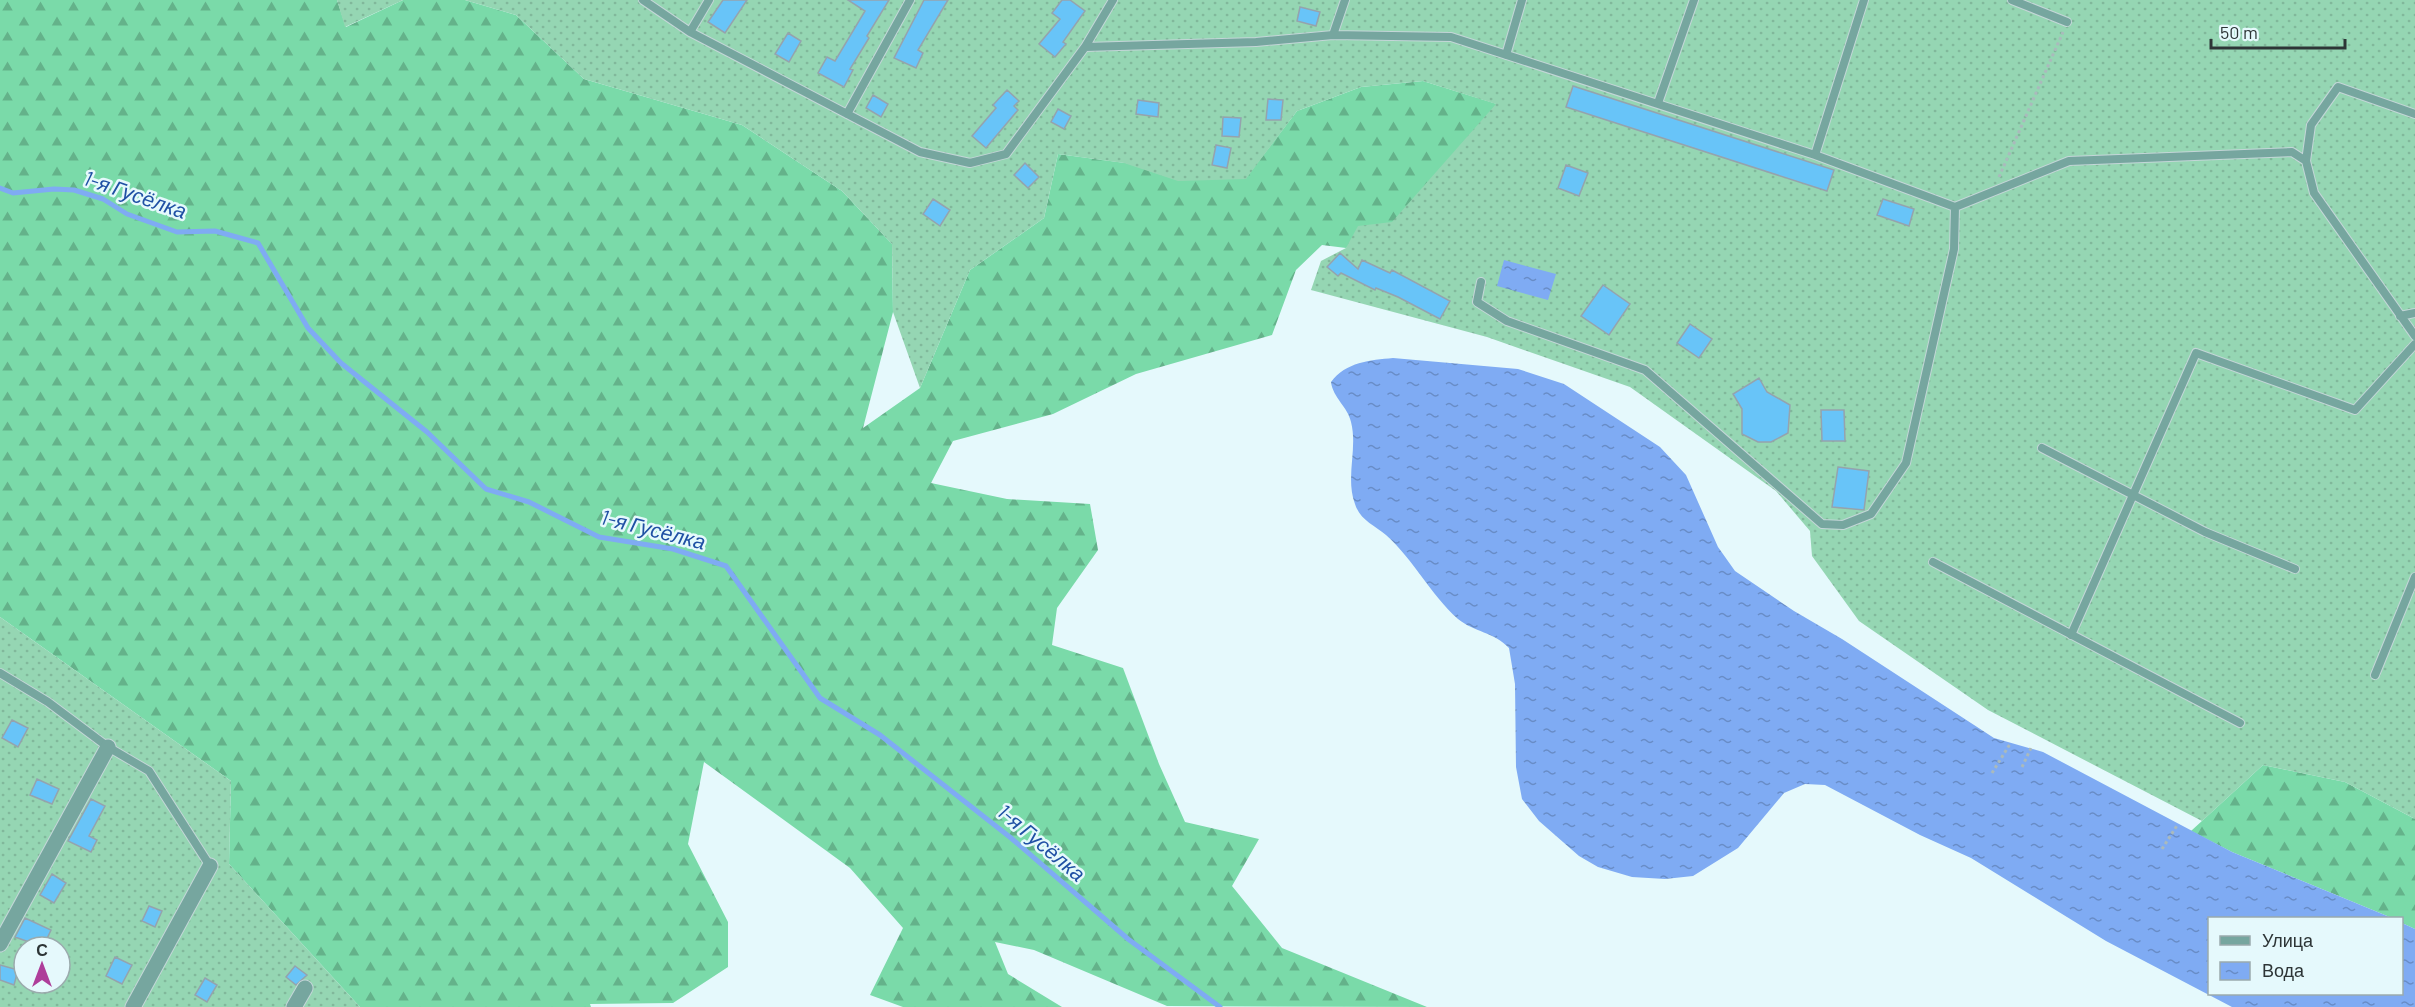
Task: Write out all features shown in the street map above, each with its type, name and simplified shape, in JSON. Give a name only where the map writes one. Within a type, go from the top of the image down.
[{"type":"street","points":[[0,944],[108,747]]},
{"type":"street","points":[[133,1007],[210,866]]},
{"type":"street","points":[[294,1007],[305,987]]},
{"type":"lane","points":[[644,0],[690,32],[920,152],[970,163],[1006,154],[1085,47],[1113,0]]},
{"type":"lane","points":[[690,32],[709,0]]},
{"type":"lane","points":[[848,114],[910,0]]},
{"type":"lane","points":[[1333,34],[1345,0]]},
{"type":"lane","points":[[1506,55],[1522,0]]},
{"type":"lane","points":[[1658,103],[1694,0]]},
{"type":"lane","points":[[1815,155],[1864,0]]},
{"type":"lane","points":[[2012,0],[2067,22]]},
{"type":"lane","points":[[1085,47],[1256,42],[1333,34],[1451,37],[1815,155],[1955,207],[2069,161],[2292,152],[2306,161]]},
{"type":"lane","points":[[2415,114],[2338,87],[2311,124],[2306,161],[2314,193],[2415,336]]},
{"type":"lane","points":[[1481,282],[1478,302],[1507,321],[1644,370],[1822,524],[1843,525],[1871,514],[1906,464],[1954,249],[1955,207]]},
{"type":"lane","points":[[2400,316],[2415,313]]},
{"type":"lane","points":[[2071,635],[2196,353],[2355,410],[2415,344]]},
{"type":"lane","points":[[2042,448],[2205,532],[2295,569]]},
{"type":"lane","points":[[1933,562],[2240,723]]},
{"type":"lane","points":[[2375,675],[2415,577]]},
{"type":"lane","points":[[0,673],[48,702],[108,747],[149,771],[210,866]]},
{"type":"path","points":[[1992,192],[2067,22]]},
{"type":"path","points":[[1992,773],[2010,744]]},
{"type":"path","points":[[2022,767],[2031,748]]},
{"type":"path","points":[[2162,849],[2178,824]]},
{"type":"green space","points":[[0,0],[337,0],[346,27],[403,0],[465,0],[516,15],[584,79],[742,125],[842,191],[892,244],[893,312],[863,428],[920,388],[970,270],[1044,218],[1058,154],[1245,179],[1297,111],[1361,87],[1423,81],[1497,104],[1613,128],[1346,248],[1322,245],[1296,270],[1272,335],[1136,374],[1053,414],[953,441],[931,483],[1007,499],[1090,504],[1098,550],[1057,608],[1052,645],[1123,668],[1159,764],[1185,822],[1259,839],[1232,886],[1282,948],[1427,1007],[1167,1006],[1034,950],[995,942],[1008,974],[1062,1007],[903,1007],[870,995],[903,928],[850,868],[704,762],[688,844],[728,922],[728,967],[673,1003],[590,1004],[591,1007],[360,1007],[229,864],[231,781],[0,617]]},
{"type":"green space","points":[[337,0],[403,0],[345,27]]},
{"type":"green space","points":[[465,0],[2415,0],[2415,819],[2345,782],[2263,765],[2202,821],[1988,710],[1859,621],[1812,556],[1810,531],[1776,491],[1630,387],[1487,337],[1311,290],[1321,261],[1346,248],[1358,226],[1392,222],[1496,104],[1423,81],[1361,87],[1297,111],[1246,179],[1178,181],[1124,163],[1058,154],[1044,218],[970,270],[920,388],[893,312],[892,244],[842,191],[742,125],[584,79],[516,15]]},
{"type":"green space","points":[[0,617],[231,781],[229,864],[360,1007],[0,1007]]},
{"type":"green space","points":[[2263,765],[2345,782],[2415,819],[2415,929],[2403,923],[2403,917],[2390,917],[2232,852],[2191,831]]},
{"type":"water","points":[[1504,260],[1556,274],[1548,300],[1497,286]]},
{"type":"water","points":[[1393,358],[1518,369],[1564,384],[1660,447],[1686,475],[1718,547],[1735,571],[1794,611],[1842,639],[1994,738],[2043,752],[2232,852],[2390,917],[2208,917],[2208,994],[2106,941],[1971,858],[1920,835],[1825,785],[1805,784],[1784,793],[1738,848],[1693,876],[1665,879],[1632,877],[1598,867],[1579,856],[1539,821],[1522,799],[1516,767],[1515,684],[1509,648],[1497,639],[1458,619],[1396,545],[1357,510],[1351,484],[1353,432],[1351,422],[1331,382],[1344,370],[1367,361]]},
{"type":"water","points":[[2403,923],[2415,929],[2415,1007],[2232,1007],[2209,995],[2403,995]]},
{"type":"building","points":[[723,0],[747,0],[725,33],[708,22]]},
{"type":"building","points":[[848,0],[889,0],[867,36],[869,38],[850,69],[853,70],[844,87],[818,73],[827,57],[835,61],[865,11]]},
{"type":"building","points":[[924,0],[948,0],[918,50],[923,53],[916,68],[894,58]]},
{"type":"building","points":[[1062,0],[1070,0],[1085,11],[1063,42],[1066,44],[1055,57],[1039,44],[1060,19],[1052,13]]},
{"type":"building","points":[[1300,7],[1320,12],[1316,26],[1297,21]]},
{"type":"building","points":[[788,33],[801,41],[789,62],[775,54]]},
{"type":"building","points":[[1573,86],[1834,170],[1827,191],[1566,107]]},
{"type":"building","points":[[1007,90],[1019,101],[1014,106],[1018,110],[986,148],[972,136],[996,108],[993,105]]},
{"type":"building","points":[[873,95],[888,104],[881,117],[866,108]]},
{"type":"building","points":[[1268,99],[1283,100],[1281,120],[1266,120]]},
{"type":"building","points":[[1138,100],[1159,103],[1158,117],[1136,114]]},
{"type":"building","points":[[1058,109],[1071,116],[1064,129],[1051,122]]},
{"type":"building","points":[[1223,117],[1241,118],[1239,137],[1222,136]]},
{"type":"building","points":[[1216,145],[1231,148],[1227,168],[1212,165]]},
{"type":"building","points":[[1025,163],[1039,177],[1028,188],[1014,175]]},
{"type":"building","points":[[1566,165],[1588,173],[1579,196],[1558,188]]},
{"type":"building","points":[[933,199],[950,210],[940,226],[923,214]]},
{"type":"building","points":[[1883,199],[1914,209],[1909,226],[1877,215]]},
{"type":"building","points":[[1340,253],[1358,269],[1362,260],[1390,273],[1392,270],[1450,301],[1440,319],[1398,297],[1376,288],[1375,290],[1341,273],[1338,276],[1327,267]]},
{"type":"building","points":[[1603,285],[1630,304],[1609,335],[1581,316]]},
{"type":"building","points":[[1690,324],[1712,339],[1699,358],[1677,343]]},
{"type":"building","points":[[1759,378],[1767,392],[1790,405],[1788,433],[1771,442],[1758,442],[1742,434],[1742,409],[1733,394]]},
{"type":"building","points":[[1821,410],[1844,410],[1845,441],[1822,441]]},
{"type":"building","points":[[1838,467],[1869,471],[1864,510],[1832,507]]},
{"type":"building","points":[[12,720],[28,728],[18,747],[2,738]]},
{"type":"building","points":[[37,779],[59,789],[52,804],[30,795]]},
{"type":"building","points":[[91,799],[105,806],[89,836],[97,840],[91,852],[68,841]]},
{"type":"building","points":[[52,874],[66,883],[54,903],[40,895]]},
{"type":"building","points":[[149,906],[162,911],[155,927],[142,921]]},
{"type":"building","points":[[25,918],[51,930],[49,935],[16,935]]},
{"type":"building","points":[[115,957],[132,965],[122,984],[106,976]]},
{"type":"building","points":[[0,965],[12,968],[12,984],[0,980]]},
{"type":"building","points":[[295,966],[307,975],[296,985],[286,977]]},
{"type":"building","points":[[205,978],[217,985],[207,1002],[195,995]]},
{"type":"waterway","name":"1-я Гусёлка","points":[[0,188],[13,193],[54,189],[74,190],[103,199],[127,214],[177,232],[215,231],[258,243],[308,328],[341,363],[427,432],[486,489],[529,502],[599,537],[673,549],[726,566],[820,698],[880,735],[1011,838],[1128,939],[1220,1007]]}]
